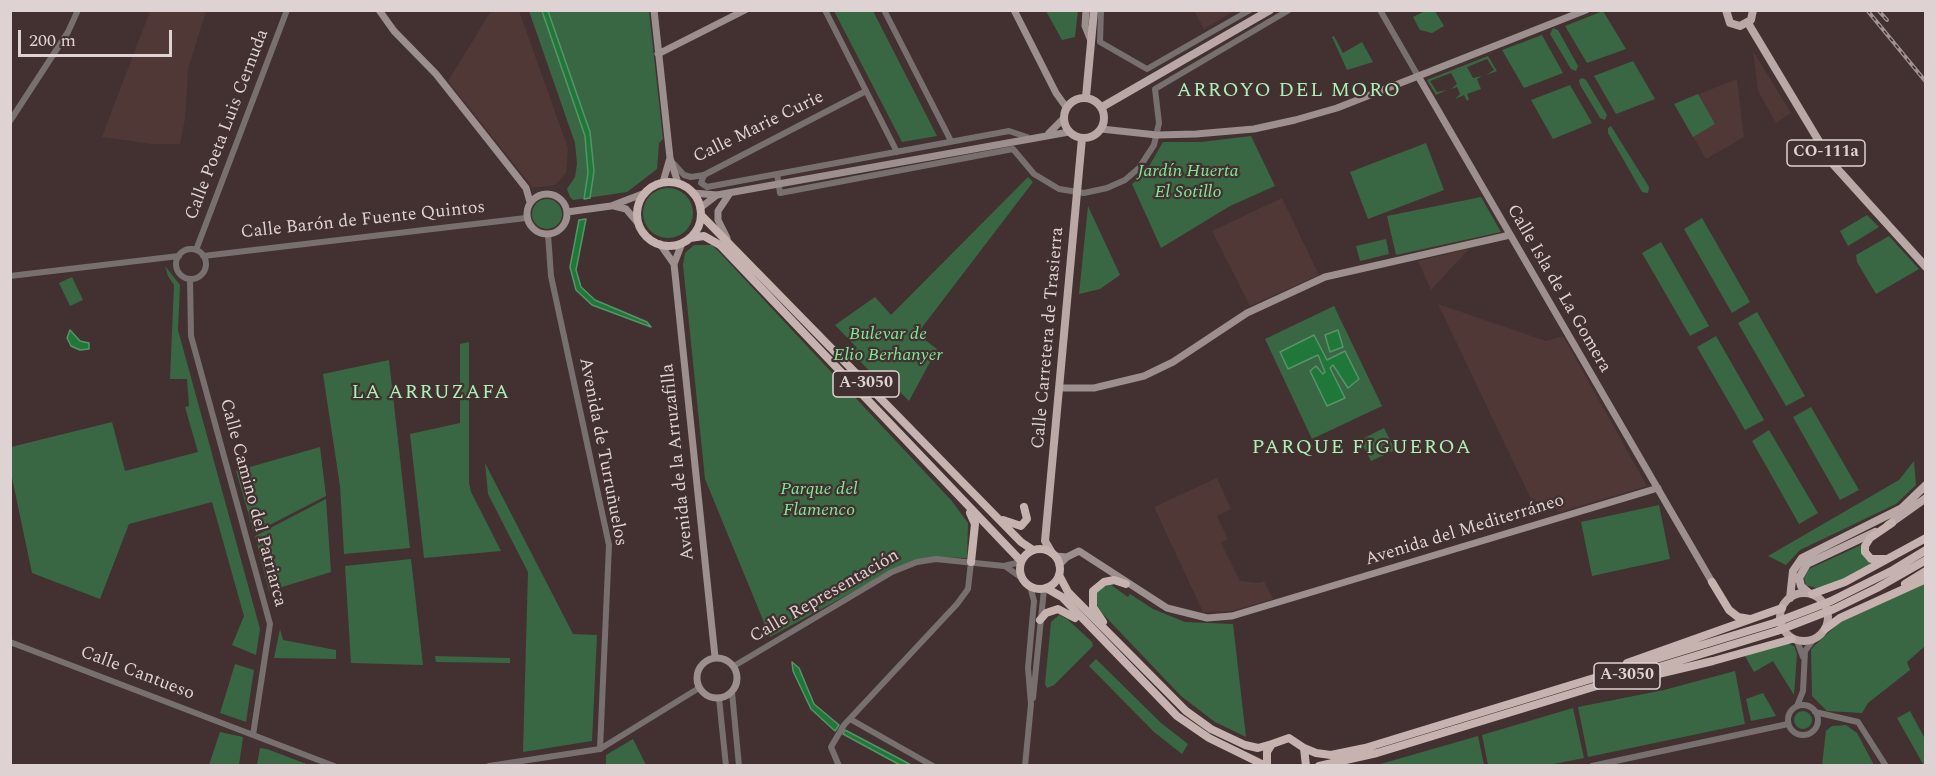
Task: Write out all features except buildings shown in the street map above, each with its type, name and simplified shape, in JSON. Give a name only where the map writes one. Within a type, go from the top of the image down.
[{"type":"highway","points":[[663,182],[678,183],[693,193],[701,211],[696,231],[686,241],[660,244],[643,233],[638,223],[638,207],[645,193],[663,182]]},
{"type":"highway","name":"A-3050","points":[[701,211],[732,246],[997,518],[1034,550],[1053,555]]},
{"type":"highway","name":"A-3050","points":[[686,241],[704,236],[720,245],[1021,562]]},
{"type":"highway","points":[[967,507],[975,524],[971,562]]},
{"type":"highway","points":[[997,518],[1021,526],[1027,518],[1024,507]]},
{"type":"highway","points":[[1892,524],[1870,538],[1865,549],[1871,559],[1892,558]]},
{"type":"highway","points":[[1814,596],[1892,558],[1926,538]]},
{"type":"highway","points":[[1034,550],[1021,562],[1022,578],[1030,586],[1045,588],[1062,597],[1118,656],[1189,725],[1216,742],[1266,765],[1267,752],[1272,744]]},
{"type":"highway","name":"A-3050","points":[[1319,765],[1371,755],[1793,616],[1831,601],[1893,570],[1926,550]]},
{"type":"highway","points":[[1045,588],[1059,576],[1059,565],[1053,555]]},
{"type":"highway","name":"A-3050","points":[[1059,576],[1068,591],[1175,701],[1211,729],[1252,747],[1272,744],[1289,738],[1321,754],[1350,752],[1777,631],[1834,609],[1926,560]]},
{"type":"highway","points":[[1865,606],[1926,571]]},
{"type":"highway","points":[[1827,625],[1926,579]]},
{"type":"highway","points":[[1126,584],[1114,580],[1100,584],[1093,591],[1092,601],[1095,612],[1136,661]]},
{"type":"highway","points":[[1712,582],[1731,612],[1741,618],[1753,619]]},
{"type":"highway","points":[[1040,620],[1053,610],[1067,611],[1118,656]]},
{"type":"highway","points":[[1562,692],[1753,619],[1781,611]]},
{"type":"highway","points":[[1562,692],[1713,661],[1793,638]]},
{"type":"highway","points":[[1305,748],[1306,765]]},
{"type":"main road","points":[[379,10],[394,31],[436,74],[526,188],[538,195]]},
{"type":"main road","points":[[654,10],[670,158],[678,183]]},
{"type":"main road","points":[[658,54],[745,10]]},
{"type":"main road","points":[[1014,10],[1056,93],[1066,107]]},
{"type":"main road","points":[[1086,10],[1085,26],[1092,37]]},
{"type":"main road","points":[[1086,97],[1094,10]]},
{"type":"main road","points":[[1102,107],[1270,10]]},
{"type":"main road","points":[[1101,129],[1157,135],[1232,132],[1281,124],[1337,108],[1586,10]]},
{"type":"main road","points":[[1726,10],[1726,17],[1733,25],[1740,26],[1748,23],[1753,10]]},
{"type":"main road","name":"CO-111a","points":[[1748,23],[1832,163],[1926,267]]},
{"type":"main road","name":"Calle Isla de La Gomera","points":[[1418,76],[1712,582]]},
{"type":"main road","points":[[693,193],[717,195],[730,193],[1048,133],[1069,132],[1082,138],[1092,136],[1101,129],[1104,117],[1102,107],[1096,101],[1086,97],[1074,100],[1066,107],[1064,118],[1069,132]]},
{"type":"main road","points":[[1048,133],[1064,118]]},
{"type":"main road","name":"Calle Carretera de Trasierra","points":[[1045,541],[1082,138]]},
{"type":"main road","points":[[663,182],[670,158]]},
{"type":"main road","points":[[526,188],[530,202],[526,218],[535,231],[548,234],[562,227],[567,212]]},
{"type":"main road","points":[[567,212],[611,206],[645,193]]},
{"type":"main road","points":[[730,193],[721,203],[718,220],[732,246]]},
{"type":"main road","points":[[530,202],[538,195],[557,196],[567,212]]},
{"type":"main road","points":[[701,211],[717,195]]},
{"type":"main road","points":[[611,206],[626,209],[638,223]]},
{"type":"main road","points":[[1060,388],[1094,388],[1123,383],[1173,362],[1247,313],[1325,277],[1510,235]]},
{"type":"main road","name":"Avenida de la Arruzafilla","points":[[674,264],[686,241]]},
{"type":"main road","name":"Avenida de la Arruzafilla","points":[[660,244],[674,264],[715,657]]},
{"type":"main road","points":[[1926,485],[1902,508],[1802,558],[1793,571],[1790,598],[1781,611],[1781,624],[1793,638],[1813,640],[1827,625],[1825,606],[1801,586],[1799,578],[1807,564],[1892,524],[1926,498]]},
{"type":"main road","name":"Avenida del Mediterráneo","points":[[1067,557],[1079,551],[1167,609],[1207,618],[1232,616],[1658,488]]},
{"type":"main road","points":[[1034,550],[1045,541],[1053,555],[1067,557]]},
{"type":"main road","points":[[1059,565],[1067,557]]},
{"type":"main road","points":[[1790,598],[1814,596]]},
{"type":"main road","points":[[715,657],[725,659],[734,666],[737,678],[732,692],[719,698],[708,696],[699,688],[696,677],[706,661],[715,657]]},
{"type":"street","points":[[10,121],[68,32],[78,10]]},
{"type":"street","name":"Calle Poeta Luis Cernuda","points":[[195,250],[287,10]]},
{"type":"street","points":[[825,10],[897,152]]},
{"type":"street","points":[[884,10],[951,141]]},
{"type":"street","points":[[1101,14],[1100,42],[1147,69],[1250,10]]},
{"type":"street","points":[[777,174],[780,193],[929,164],[1016,151],[1038,178],[1059,189],[1077,193],[1107,188],[1125,180],[1147,158],[1157,135],[1156,87],[1289,10]]},
{"type":"street","name":"Calle Isla de La Gomera","points":[[1380,10],[1418,76]]},
{"type":"street","points":[[1092,37],[1101,14]]},
{"type":"street","points":[[1229,23],[1240,28],[1237,41]]},
{"type":"street","points":[[1168,58],[1166,71],[1178,75]]},
{"type":"street","name":"Calle Marie Curie","points":[[670,158],[684,175],[691,177],[704,175],[866,91]]},
{"type":"street","points":[[704,175],[701,183],[707,187],[1009,131],[1027,137]]},
{"type":"street","points":[[926,146],[936,154],[929,164]]},
{"type":"street","name":"Calle Barón de Fuente Quintos","points":[[203,255],[526,218]]},
{"type":"street","name":"Avenida de Turruñuelos","points":[[548,234],[550,276],[609,545],[600,749]]},
{"type":"street","points":[[10,276],[166,259],[179,256],[188,250],[195,250],[203,255],[206,262],[204,272],[197,278],[190,279],[180,274],[176,265],[166,259]]},
{"type":"street","points":[[176,265],[179,256]]},
{"type":"street","name":"Calle Camino del Patriarca","points":[[190,279],[191,336],[270,624],[253,735]]},
{"type":"street","name":"Calle Representación","points":[[734,666],[898,569],[928,559],[1004,566],[1021,562]]},
{"type":"street","points":[[839,765],[831,747],[844,724],[968,589],[971,562]]},
{"type":"street","name":"Calle Representación","points":[[1004,566],[1022,578]]},
{"type":"street","points":[[1030,586],[1034,601],[1028,668],[1031,704]]},
{"type":"street","points":[[1025,765],[1045,588]]},
{"type":"street","points":[[1793,638],[1804,661]]},
{"type":"street","points":[[1813,640],[1805,651],[1803,691],[1797,706],[1788,715],[1788,724],[1792,731],[1800,735],[1812,732],[1817,725],[1833,718]]},
{"type":"street","name":"Calle Cantueso","points":[[10,642],[334,765]]},
{"type":"street","points":[[489,765],[600,749],[699,688]]},
{"type":"street","points":[[1803,691],[1813,710],[1817,725]]},
{"type":"street","points":[[732,692],[739,765]]},
{"type":"street","points":[[719,698],[726,765]]},
{"type":"street","points":[[1797,706],[1833,718],[1851,718],[1862,725],[1886,765]]},
{"type":"street","points":[[850,719],[933,765]]},
{"type":"street","points":[[1592,765],[1788,724]]},
{"type":"shaded area","points":[[150,11],[206,11],[188,69],[185,119],[180,144],[152,144],[102,137]]},
{"type":"shaded area","points":[[491,11],[519,11],[568,148],[566,173],[555,185],[533,188],[448,81]]},
{"type":"shaded area","points":[[542,11],[548,11],[590,132],[594,171],[590,198],[584,199],[588,173],[585,136]]},
{"type":"shaded area","points":[[1194,11],[1235,11],[1204,29]]},
{"type":"shaded area","points":[[1753,51],[1791,113],[1776,123],[1758,91]]},
{"type":"shaded area","points":[[1737,79],[1744,137],[1706,159],[1674,104]]},
{"type":"shaded area","points":[[1282,198],[1319,275],[1250,306],[1212,231]]},
{"type":"shaded area","points":[[586,219],[576,270],[581,287],[595,300],[647,322],[651,327],[592,305],[576,290],[570,267],[579,220]]},
{"type":"shaded area","points":[[1469,249],[1431,290],[1418,261]]},
{"type":"shaded area","points":[[1438,304],[1546,341],[1563,336],[1647,486],[1560,512],[1545,501],[1532,501]]},
{"type":"shaded area","points":[[70,330],[80,341],[89,343],[89,349],[80,350],[71,346],[67,338]]},
{"type":"shaded area","points":[[1338,330],[1343,347],[1330,352],[1325,335]]},
{"type":"shaded area","points":[[1314,335],[1327,360],[1345,351],[1359,379],[1348,388],[1333,365],[1330,368],[1345,398],[1327,406],[1310,371],[1316,366],[1323,374],[1325,372],[1318,355],[1288,369],[1280,352]]},
{"type":"shaded area","points":[[1217,478],[1231,509],[1217,516],[1228,539],[1221,543],[1240,581],[1259,583],[1264,581],[1273,599],[1232,611],[1203,612],[1154,507]]},
{"type":"shaded area","points":[[792,662],[799,668],[814,704],[839,725],[835,731],[811,709],[793,671]]},
{"type":"shaded area","points":[[845,730],[911,765],[900,765],[843,734]]},
{"type":"green space","points":[[529,11],[649,11],[663,139],[659,143],[657,169],[627,192],[573,200],[570,197],[567,189],[575,177],[577,164],[575,143]]},
{"type":"green space","points":[[834,11],[873,11],[937,136],[902,142]]},
{"type":"green space","points":[[1046,11],[1078,11],[1075,37],[1062,40]]},
{"type":"green space","points":[[1425,11],[1435,11],[1444,26],[1432,33],[1420,30],[1413,17]]},
{"type":"green space","points":[[1603,11],[1626,49],[1587,63],[1565,26]]},
{"type":"green space","points":[[1553,28],[1558,30],[1578,66],[1576,71],[1571,69],[1550,34]]},
{"type":"green space","points":[[1542,35],[1563,73],[1524,88],[1502,50]]},
{"type":"green space","points":[[1334,36],[1343,53],[1362,42],[1373,62],[1347,70],[1332,37]]},
{"type":"green space","points":[[1488,56],[1497,71],[1486,75],[1494,70],[1487,59],[1467,67],[1473,78],[1482,76],[1477,79],[1481,89],[1467,94],[1469,99],[1467,101],[1464,95],[1455,99],[1460,94],[1457,87],[1451,89],[1457,84],[1451,73],[1430,81],[1437,92],[1447,90],[1436,95],[1427,80]]},
{"type":"green space","points":[[1633,61],[1655,99],[1616,114],[1594,76]]},
{"type":"green space","points":[[1582,78],[1586,80],[1607,115],[1605,120],[1600,118],[1580,85],[1579,80]]},
{"type":"green space","points":[[1570,85],[1592,123],[1553,139],[1531,100]]},
{"type":"green space","points":[[1698,94],[1715,124],[1693,137],[1674,104]]},
{"type":"green space","points":[[1611,126],[1649,187],[1648,193],[1642,192],[1608,133],[1608,128]]},
{"type":"green space","name":"Jardín Huerta El Sotillo","points":[[1251,136],[1275,186],[1230,206],[1161,248],[1132,184],[1145,173],[1163,142],[1201,142]]},
{"type":"green space","points":[[1426,143],[1444,190],[1368,219],[1350,172]]},
{"type":"green space","name":"Bulevar de Elio Berhanyer","points":[[1028,177],[1033,182],[917,334],[937,349],[909,401],[893,385],[888,390],[852,353],[857,348],[835,325],[875,297],[891,315]]},
{"type":"green space","points":[[668,188],[686,195],[693,213],[686,231],[668,238],[650,231],[643,213],[650,195]]},
{"type":"green space","points":[[1481,197],[1501,232],[1396,255],[1387,216]]},
{"type":"green space","points":[[547,199],[558,203],[562,214],[558,225],[547,229],[536,225],[532,214],[536,203]]},
{"type":"green space","points":[[1088,206],[1120,275],[1100,289],[1079,294]]},
{"type":"green space","points":[[1867,215],[1879,227],[1848,246],[1840,231]]},
{"type":"green space","points":[[1702,218],[1750,302],[1732,313],[1684,229]]},
{"type":"green space","points":[[1889,236],[1919,269],[1876,294],[1857,262],[1856,255]]},
{"type":"green space","points":[[1386,239],[1389,254],[1360,261],[1356,246]]},
{"type":"green space","points":[[1661,242],[1709,326],[1690,336],[1642,253]]},
{"type":"green space","name":"Parque del Flamenco","points":[[694,245],[712,245],[951,500],[968,523],[967,558],[932,557],[862,587],[770,637],[705,479],[683,265],[685,253]]},
{"type":"green space","points":[[165,266],[180,285],[178,330],[260,629],[256,655],[232,645],[244,616],[212,502],[129,524],[100,599],[32,573],[11,473],[11,447],[112,422],[125,471],[198,452],[185,407],[189,406],[187,379],[170,379],[174,285]]},
{"type":"green space","points":[[72,277],[83,300],[70,306],[59,283]]},
{"type":"green space","points":[[1334,306],[1382,406],[1312,439],[1265,339]]},
{"type":"green space","points":[[1757,312],[1805,396],[1786,406],[1738,323]]},
{"type":"green space","points":[[1716,336],[1764,420],[1745,430],[1697,347]]},
{"type":"green space","points":[[469,342],[469,483],[471,492],[501,551],[424,558],[410,434],[460,423],[460,344]]},
{"type":"green space","points":[[389,360],[410,548],[344,554],[340,486],[323,374]]},
{"type":"green space","points":[[1811,407],[1859,490],[1840,500],[1793,417]]},
{"type":"green space","points":[[1384,428],[1395,450],[1371,461],[1360,440]]},
{"type":"green space","points":[[1769,430],[1818,513],[1799,524],[1752,441]]},
{"type":"green space","points":[[320,447],[326,496],[254,533],[236,471]]},
{"type":"green space","points":[[1914,461],[1916,485],[1896,504],[1800,550],[1786,565],[1768,556],[1899,480]]},
{"type":"green space","points":[[485,463],[573,634],[597,635],[592,741],[523,752],[528,572],[488,494]]},
{"type":"green space","points":[[326,499],[331,572],[269,591],[255,536]]},
{"type":"green space","points":[[1659,505],[1670,559],[1592,576],[1581,522]]},
{"type":"green space","points":[[1861,545],[1864,557],[1871,564],[1830,586],[1816,588],[1806,585],[1804,578],[1809,569]]},
{"type":"green space","points":[[411,559],[423,665],[351,663],[345,566]]},
{"type":"green space","points":[[1925,583],[1925,646],[1907,662],[1910,670],[1868,703],[1862,713],[1827,711],[1812,696],[1811,650],[1814,646],[1839,623]]},
{"type":"green space","points":[[1111,585],[1128,597],[1130,594],[1153,609],[1185,622],[1233,624],[1246,737],[1215,722],[1181,696],[1102,613],[1097,605],[1096,593],[1103,587]]},
{"type":"green space","points":[[1059,615],[1067,619],[1092,642],[1093,646],[1054,685],[1047,688],[1045,684],[1051,622]]},
{"type":"green space","points":[[280,629],[283,640],[336,650],[336,659],[274,658]]},
{"type":"green space","points":[[1786,643],[1794,646],[1797,654],[1794,695],[1773,661],[1754,672],[1745,656]]},
{"type":"green space","points":[[435,656],[510,658],[510,663],[436,662]]},
{"type":"green space","points":[[1096,659],[1161,723],[1188,744],[1182,754],[1154,732],[1089,666]]},
{"type":"green space","points":[[235,664],[254,670],[246,722],[220,713]]},
{"type":"green space","points":[[1735,671],[1745,724],[1588,757],[1578,707],[1664,690]]},
{"type":"green space","points":[[1763,693],[1776,716],[1751,721],[1746,699]]},
{"type":"green space","points":[[1573,708],[1584,758],[1549,765],[1488,765],[1482,735]]},
{"type":"green space","points":[[1803,711],[1809,714],[1812,720],[1809,726],[1803,729],[1797,726],[1794,720],[1797,714]]},
{"type":"green space","points":[[1910,711],[1925,739],[1925,765],[1920,765],[1923,764],[1897,718]]},
{"type":"green space","points":[[1846,725],[1857,733],[1874,765],[1822,765],[1826,731],[1832,726]]},
{"type":"green space","points":[[220,732],[243,737],[239,765],[209,765]]},
{"type":"green space","points":[[1478,736],[1484,765],[1377,765]]},
{"type":"green space","points":[[633,739],[646,765],[606,765],[606,755]]},
{"type":"green space","points":[[260,748],[267,749],[309,765],[257,765]]},
{"type":"railway","points":[[1867,10],[1926,82]]},
{"type":"railway","points":[[1878,10],[1887,20]]},
{"type":"district","name":"ARROYO DEL MORO","points":[[1289,92]]},
{"type":"district","name":"LA ARRUZAFA","points":[[431,394]]},
{"type":"district","name":"PARQUE FIGUEROA","points":[[1362,449]]}]
